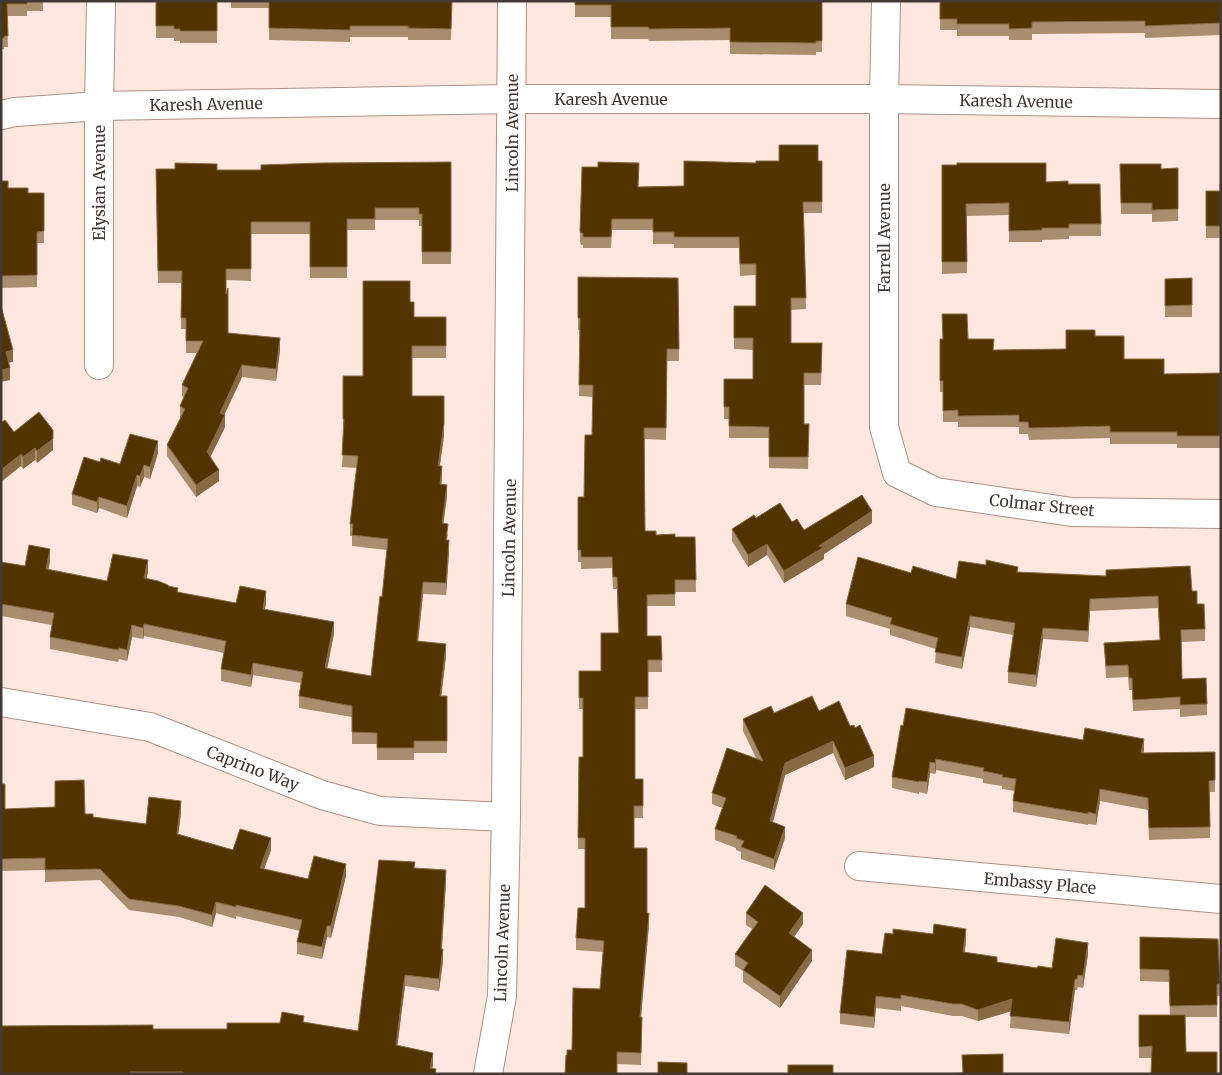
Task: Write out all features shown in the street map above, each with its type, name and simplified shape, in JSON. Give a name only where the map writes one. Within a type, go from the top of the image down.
[{"type":"street","name":"Elysian Avenue","points":[[99,365],[101,1]]},
{"type":"street","name":"Lincoln Avenue","points":[[488,1074],[502,996],[506,817],[512,1]]},
{"type":"street","name":"Farrell Avenue","points":[[886,1],[884,99],[884,428],[897,473]]},
{"type":"street","name":"Karesh Avenue","points":[[1,115],[14,112],[99,106],[512,99],[884,99],[1221,104]]},
{"type":"street","name":"Colmar Street","points":[[897,473],[936,492],[1072,512],[1221,514]]},
{"type":"street","name":"Caprino Way","points":[[1,702],[150,727],[322,794],[380,811],[506,817]]},
{"type":"street","name":"Embassy Place","points":[[859,866],[1221,899]]},
{"type":"building","points":[[1,1],[27,1],[27,4],[7,4],[8,36],[4,36],[4,38],[1,38]]},
{"type":"building","points":[[156,1],[217,1],[217,31],[180,31],[180,29],[174,29],[174,26],[156,26]]},
{"type":"building","points":[[269,1],[452,1],[451,29],[408,28],[408,26],[350,26],[350,30],[269,28]]},
{"type":"building","points":[[575,1],[822,1],[822,41],[816,41],[816,43],[730,42],[730,28],[649,29],[648,27],[611,27],[611,5],[575,5]]},
{"type":"building","points":[[940,1],[1221,1],[1221,23],[1145,26],[1145,21],[1032,22],[1032,28],[1009,29],[1009,24],[957,24],[957,19],[940,19]]},
{"type":"building","points":[[779,145],[818,145],[818,161],[822,161],[822,202],[803,202],[806,298],[791,298],[791,343],[822,343],[821,373],[804,373],[804,424],[809,424],[808,457],[769,457],[769,427],[729,426],[729,407],[724,407],[724,379],[753,379],[753,338],[734,338],[734,306],[756,306],[756,264],[740,264],[739,237],[674,237],[674,232],[653,232],[653,219],[612,219],[611,237],[583,237],[583,233],[580,231],[582,167],[598,167],[598,162],[639,163],[638,187],[684,186],[684,161],[756,163],[756,161],[779,161]]},
{"type":"building","points":[[451,162],[451,252],[422,252],[422,214],[419,214],[419,208],[375,208],[375,219],[347,219],[347,267],[310,267],[310,222],[251,222],[251,269],[226,269],[228,333],[280,338],[276,369],[242,365],[220,413],[225,415],[207,452],[219,470],[196,485],[167,445],[185,409],[180,406],[188,388],[182,385],[203,341],[186,341],[186,318],[181,318],[182,271],[158,271],[156,169],[175,169],[175,163],[217,164],[217,170],[261,170],[261,165]]},
{"type":"building","points":[[957,163],[1046,163],[1046,182],[1068,181],[1068,184],[1100,184],[1101,224],[1069,224],[1069,228],[1009,231],[1009,203],[966,204],[967,262],[942,262],[942,165],[957,165]]},
{"type":"building","points":[[1120,164],[1161,164],[1161,169],[1178,168],[1178,209],[1152,210],[1152,203],[1121,203]]},
{"type":"building","points":[[1,181],[8,181],[8,188],[28,188],[28,193],[44,193],[44,231],[37,232],[37,275],[1,276]]},
{"type":"building","points":[[1220,184],[1221,226],[1206,226],[1206,191],[1220,191]]},
{"type":"building","points":[[578,277],[678,278],[679,349],[667,349],[666,428],[644,428],[645,531],[656,531],[656,535],[675,534],[675,537],[695,537],[696,580],[675,580],[675,594],[647,595],[647,636],[661,636],[662,660],[648,660],[648,697],[635,697],[635,779],[643,779],[643,806],[634,806],[634,848],[647,848],[647,913],[649,913],[640,1017],[642,1017],[641,1053],[617,1052],[617,1074],[565,1074],[567,1050],[572,1050],[573,988],[600,989],[604,941],[576,938],[578,908],[585,908],[585,838],[578,838],[579,757],[583,757],[583,698],[579,698],[579,671],[601,671],[601,633],[619,633],[617,577],[613,577],[612,557],[581,557],[581,550],[578,550],[578,497],[584,497],[585,435],[592,435],[593,385],[579,385],[580,318],[578,318]]},
{"type":"building","points":[[1192,278],[1192,305],[1165,306],[1165,279]]},
{"type":"building","points":[[363,281],[410,281],[410,302],[414,302],[414,317],[446,317],[446,346],[412,346],[412,396],[444,396],[444,424],[438,466],[442,466],[440,484],[447,485],[442,523],[448,524],[446,540],[449,540],[446,583],[423,582],[417,641],[446,644],[440,696],[447,696],[447,741],[414,741],[414,748],[377,748],[377,733],[352,732],[352,706],[299,696],[303,672],[253,663],[251,675],[221,669],[226,641],[144,624],[143,628],[132,625],[127,650],[119,648],[118,650],[50,637],[54,613],[1,604],[1,562],[25,566],[29,545],[50,549],[46,569],[107,581],[113,554],[148,560],[144,578],[178,588],[177,592],[236,603],[240,586],[266,591],[263,609],[334,622],[325,668],[371,676],[388,539],[352,535],[353,524],[350,524],[358,456],[342,455],[344,419],[343,376],[363,376]]},
{"type":"building","points":[[1,306],[13,350],[6,352],[10,368],[1,370]]},
{"type":"building","points":[[942,314],[967,314],[968,339],[994,339],[993,350],[1066,349],[1066,330],[1095,330],[1095,336],[1124,336],[1124,359],[1164,359],[1164,374],[1221,373],[1221,436],[1177,436],[1177,432],[1110,432],[1110,426],[1029,428],[1028,422],[1019,422],[1019,415],[958,416],[958,410],[943,411],[943,381],[940,381],[940,339],[943,339]]},
{"type":"building","points":[[39,412],[53,430],[53,439],[37,451],[35,448],[23,457],[21,454],[1,470],[1,421],[5,420],[14,432]]},
{"type":"building","points":[[130,434],[158,441],[150,467],[144,465],[140,476],[137,475],[127,506],[99,497],[97,502],[72,494],[84,457],[100,462],[101,458],[120,464]]},
{"type":"building","points":[[862,495],[872,511],[819,546],[824,547],[784,571],[767,544],[748,555],[732,529],[754,515],[756,518],[780,503],[792,522],[797,519],[804,530]]},
{"type":"building","points":[[858,557],[911,573],[913,566],[956,579],[959,561],[986,565],[986,560],[1018,567],[1017,572],[1106,576],[1106,570],[1190,566],[1192,591],[1197,591],[1197,604],[1204,604],[1205,629],[1181,630],[1182,679],[1206,678],[1207,704],[1180,705],[1180,697],[1133,700],[1132,678],[1129,678],[1128,665],[1106,666],[1104,643],[1160,640],[1158,596],[1090,599],[1088,631],[1043,628],[1036,675],[1008,672],[1015,623],[970,616],[962,657],[935,652],[938,638],[890,624],[892,618],[846,604]]},
{"type":"building","points":[[812,696],[819,711],[839,701],[850,726],[854,725],[855,728],[860,725],[874,756],[845,768],[833,741],[785,763],[770,821],[785,827],[774,859],[741,847],[744,841],[736,838],[737,836],[715,829],[726,798],[712,793],[727,748],[763,761],[743,719],[771,706],[774,713]]},
{"type":"building","points":[[906,708],[1083,740],[1085,728],[1144,739],[1141,753],[1215,752],[1215,780],[1209,781],[1210,827],[1149,828],[1148,798],[1100,789],[1096,814],[1013,801],[1016,779],[983,771],[984,768],[936,759],[935,763],[930,762],[927,782],[892,777],[901,725],[903,726]]},
{"type":"building","points":[[84,780],[85,814],[93,814],[93,817],[146,824],[149,797],[181,801],[177,834],[233,850],[240,829],[271,838],[260,868],[308,879],[314,856],[346,864],[331,926],[327,926],[322,947],[297,942],[302,920],[216,902],[212,915],[179,906],[129,899],[100,869],[45,870],[45,858],[1,859],[1,784],[5,784],[5,809],[55,807],[55,781]]},
{"type":"building","points":[[379,860],[415,862],[414,868],[446,870],[441,949],[443,949],[439,979],[405,975],[396,1045],[433,1053],[430,1068],[436,1069],[435,1074],[183,1074],[183,1072],[130,1072],[130,1074],[1,1074],[1,1026],[153,1025],[153,1029],[227,1029],[227,1023],[280,1023],[282,1012],[304,1016],[303,1022],[358,1031]]},
{"type":"building","points":[[765,885],[803,913],[789,933],[812,950],[780,996],[743,970],[748,963],[735,954],[758,922],[746,913]]},
{"type":"building","points":[[934,924],[966,929],[963,952],[997,957],[997,962],[1037,968],[1038,966],[1052,968],[1056,938],[1088,943],[1083,976],[1078,975],[1077,979],[1075,979],[1069,1022],[1010,1016],[1012,999],[978,1010],[962,1004],[901,995],[901,999],[876,996],[874,1017],[840,1013],[847,950],[882,954],[885,933],[893,934],[893,929],[933,934]]},
{"type":"building","points":[[1140,937],[1218,939],[1220,984],[1217,984],[1217,1005],[1170,1006],[1169,970],[1140,969]]},
{"type":"building","points":[[1139,1015],[1185,1015],[1186,1052],[1217,1052],[1217,1074],[1151,1074],[1152,1046],[1139,1047]]},
{"type":"building","points":[[1003,1054],[1003,1074],[936,1074],[963,1073],[962,1055]]},
{"type":"building","points":[[658,1062],[687,1063],[687,1074],[658,1074]]},
{"type":"building","points":[[788,1065],[833,1065],[833,1074],[788,1074]]}]
